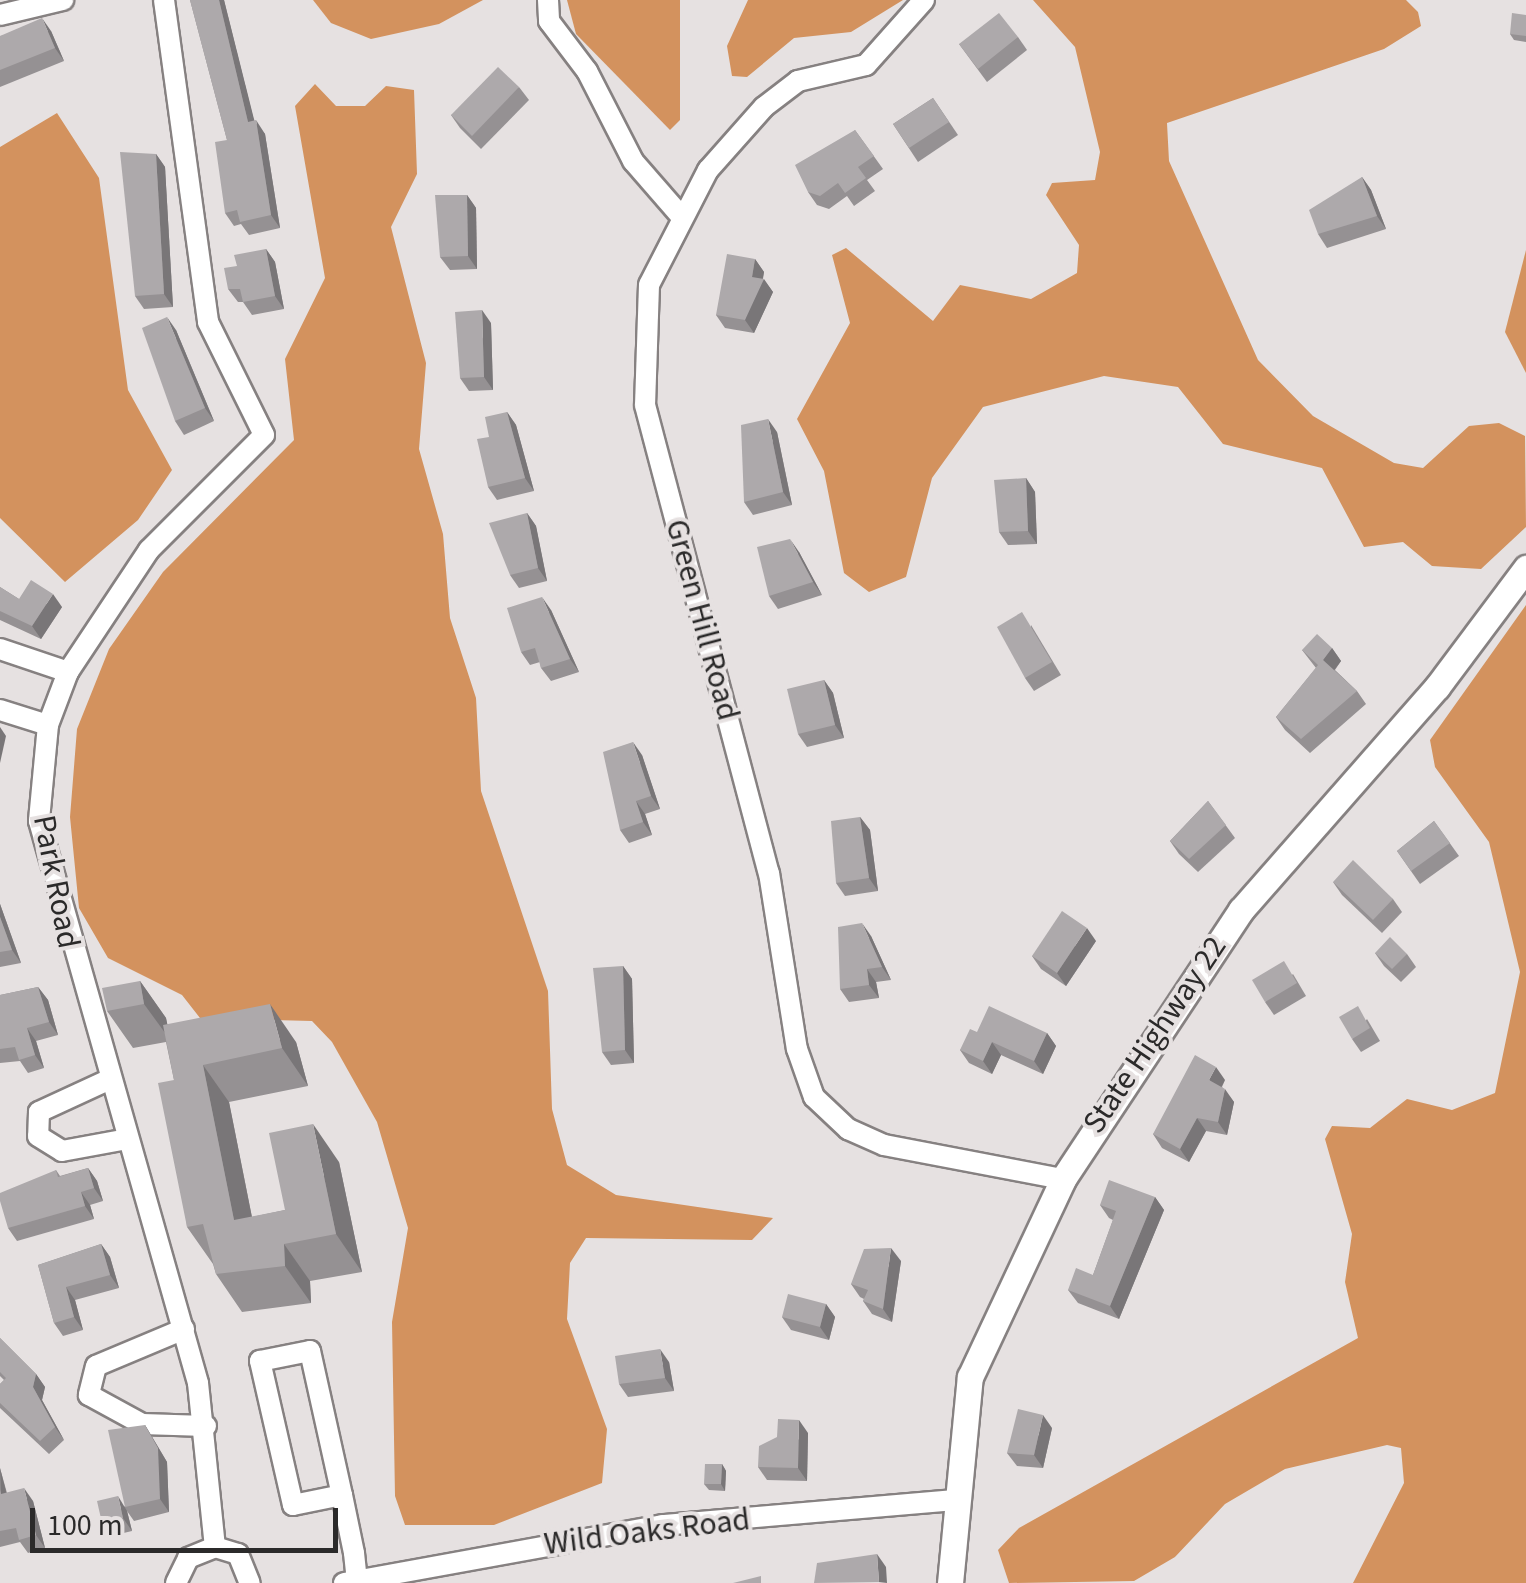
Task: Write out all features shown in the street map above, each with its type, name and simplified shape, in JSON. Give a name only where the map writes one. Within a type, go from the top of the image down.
[{"type":"main road","name":"State Highway 22","points":[[950,1583],[954,1500],[976,1360],[1063,1179],[1241,910],[1437,687],[1526,568]]},
{"type":"street","points":[[0,15],[63,0]]},
{"type":"street","name":"Park Road","points":[[164,0],[208,322],[264,435],[149,550],[68,672],[48,725],[38,820],[122,1140],[184,1330],[206,1426],[215,1547]]},
{"type":"street","points":[[548,0],[550,22],[633,161],[680,214]]},
{"type":"street","name":"Green Hill Road","points":[[924,0],[866,65],[798,80],[764,107],[680,214],[640,320],[644,405],[770,874],[797,1050],[814,1097],[848,1129],[884,1145],[1063,1179]]},
{"type":"street","points":[[0,649],[68,672]]},
{"type":"street","points":[[0,710],[48,725]]},
{"type":"street","points":[[106,1080],[39,1112],[38,1136],[62,1151],[122,1140]]},
{"type":"street","points":[[184,1330],[96,1366],[89,1395],[142,1424],[206,1426]]},
{"type":"street","points":[[342,1495],[293,1506],[260,1360],[310,1351],[342,1495],[356,1582]]},
{"type":"street","name":"Wild Oaks Road","points":[[344,1583],[663,1525],[954,1500]]},
{"type":"street","points":[[176,1583],[188,1558],[215,1547],[238,1554],[250,1583]]},
{"type":"shaded area","points":[[313,0],[483,0],[439,24],[371,39],[331,23]]},
{"type":"shaded area","points":[[567,0],[680,0],[680,120],[670,130],[576,34]]},
{"type":"shaded area","points":[[748,0],[903,0],[851,32],[794,38],[747,77],[732,76],[727,46]]},
{"type":"shaded area","points":[[1033,0],[1406,0],[1418,12],[1421,26],[1384,49],[1167,123],[1169,161],[1258,360],[1313,416],[1394,463],[1423,468],[1469,426],[1499,423],[1525,436],[1526,527],[1481,569],[1432,566],[1403,542],[1364,547],[1322,468],[1223,444],[1178,387],[1104,376],[983,407],[932,478],[906,577],[869,592],[844,573],[824,471],[797,419],[850,323],[832,255],[846,248],[933,321],[960,285],[1031,299],[1077,273],[1079,245],[1046,195],[1052,183],[1095,180],[1100,152],[1075,47]]},
{"type":"shaded area","points":[[315,84],[336,106],[365,106],[386,86],[414,90],[417,174],[391,227],[426,363],[419,449],[443,534],[450,618],[476,698],[481,791],[548,991],[552,1109],[567,1165],[616,1195],[773,1218],[752,1240],[586,1238],[570,1263],[567,1319],[607,1429],[602,1483],[494,1525],[405,1525],[395,1496],[392,1322],[408,1228],[377,1122],[332,1042],[312,1021],[200,1018],[182,995],[108,958],[79,908],[70,817],[77,729],[109,649],[163,572],[294,440],[285,359],[325,278],[295,106]]},
{"type":"shaded area","points":[[57,113],[99,178],[128,390],[172,470],[138,520],[65,582],[0,518],[0,147]]},
{"type":"shaded area","points":[[1526,250],[1526,373],[1505,332]]},
{"type":"shaded area","points":[[1526,605],[1526,1583],[1353,1583],[1404,1483],[1401,1448],[1387,1445],[1285,1469],[1225,1504],[1175,1557],[1134,1581],[1009,1583],[998,1550],[1019,1528],[1358,1338],[1345,1282],[1352,1234],[1325,1139],[1332,1126],[1370,1128],[1407,1099],[1452,1110],[1495,1093],[1520,972],[1489,842],[1435,767],[1430,740]]},
{"type":"building","points":[[190,0],[219,0],[248,122],[256,120],[271,215],[240,222],[237,210],[225,213],[215,142],[227,140]]},
{"type":"building","points":[[999,13],[1018,37],[978,69],[959,44]]},
{"type":"building","points":[[1512,13],[1526,15],[1526,36],[1510,34]]},
{"type":"building","points":[[42,18],[55,48],[0,70],[0,36]]},
{"type":"building","points":[[498,67],[519,87],[472,136],[451,115]]},
{"type":"building","points":[[933,98],[949,122],[909,148],[893,124]]},
{"type":"building","points":[[855,130],[874,156],[858,167],[866,178],[845,193],[838,183],[820,196],[808,192],[795,165]]},
{"type":"building","points":[[120,152],[156,154],[164,294],[135,296]]},
{"type":"building","points":[[1362,177],[1377,216],[1318,234],[1309,210]]},
{"type":"building","points":[[435,195],[467,195],[468,256],[440,257]]},
{"type":"building","points":[[266,249],[275,296],[243,302],[240,289],[228,289],[224,268],[237,266],[234,255]]},
{"type":"building","points":[[727,254],[755,259],[752,277],[764,279],[745,320],[716,315]]},
{"type":"building","points":[[482,310],[484,377],[460,378],[455,312]]},
{"type":"building","points":[[167,317],[205,408],[175,421],[142,328]]},
{"type":"building","points":[[507,412],[525,478],[488,487],[477,439],[489,437],[485,417]]},
{"type":"building","points":[[768,419],[783,492],[744,502],[741,425]]},
{"type":"building","points":[[1026,478],[1028,531],[999,532],[994,480]]},
{"type":"building","points":[[527,513],[538,568],[510,575],[489,523]]},
{"type":"building","points":[[790,539],[813,582],[769,596],[757,547]]},
{"type":"building","points":[[31,580],[53,594],[32,626],[0,611],[0,587],[19,599]]},
{"type":"building","points":[[542,597],[570,659],[541,668],[535,648],[521,652],[507,608]]},
{"type":"building","points":[[1022,612],[1052,662],[1025,678],[997,627]]},
{"type":"building","points":[[1317,634],[1332,648],[1323,660],[1357,691],[1301,739],[1276,717],[1318,665],[1302,650]]},
{"type":"building","points":[[824,680],[835,725],[798,734],[787,689]]},
{"type":"building","points":[[633,742],[651,796],[636,801],[643,822],[620,830],[603,752]]},
{"type":"building","points":[[1208,801],[1226,825],[1189,859],[1170,841]]},
{"type":"building","points":[[860,817],[869,878],[836,883],[831,821]]},
{"type":"building","points":[[1434,821],[1450,843],[1411,871],[1397,851]]},
{"type":"building","points":[[1353,860],[1393,899],[1373,920],[1333,882]]},
{"type":"building","points":[[1062,911],[1087,928],[1057,973],[1032,956]]},
{"type":"building","points":[[0,917],[12,950],[0,952]]},
{"type":"building","points":[[862,923],[882,967],[867,969],[869,985],[840,989],[838,927]]},
{"type":"building","points":[[1390,937],[1407,954],[1392,969],[1375,953]]},
{"type":"building","points":[[1284,961],[1297,983],[1265,1002],[1252,980]]},
{"type":"building","points":[[623,966],[625,1050],[602,1052],[593,968]]},
{"type":"building","points":[[140,981],[144,1004],[107,1011],[102,988]]},
{"type":"building","points":[[38,987],[49,1022],[27,1028],[35,1055],[19,1060],[15,1047],[0,1049],[0,995]]},
{"type":"building","points":[[270,1004],[282,1048],[203,1065],[234,1220],[285,1210],[269,1133],[313,1124],[336,1234],[284,1244],[285,1266],[216,1274],[203,1224],[187,1227],[158,1083],[174,1080],[163,1025]]},
{"type":"building","points":[[989,1006],[1047,1033],[1034,1061],[992,1042],[983,1061],[960,1050],[970,1029],[977,1032]]},
{"type":"building","points":[[1358,1006],[1370,1028],[1352,1039],[1339,1017]]},
{"type":"building","points":[[1195,1055],[1216,1067],[1209,1080],[1225,1089],[1218,1122],[1197,1118],[1180,1149],[1153,1134]]},
{"type":"building","points":[[88,1168],[94,1188],[81,1192],[85,1206],[8,1228],[0,1193],[56,1170],[58,1177]]},
{"type":"building","points":[[1109,1180],[1155,1197],[1110,1306],[1068,1290],[1076,1268],[1093,1275],[1116,1211],[1100,1205]]},
{"type":"building","points":[[101,1244],[110,1275],[66,1287],[74,1317],[54,1323],[38,1265]]},
{"type":"building","points":[[891,1248],[883,1309],[863,1301],[868,1290],[851,1284],[864,1249]]},
{"type":"building","points":[[788,1294],[826,1304],[820,1327],[782,1317]]},
{"type":"building","points":[[0,1338],[36,1374],[33,1387],[55,1427],[40,1441],[0,1403],[0,1384],[6,1378],[0,1372]]},
{"type":"building","points":[[660,1349],[665,1378],[619,1384],[615,1356]]},
{"type":"building","points":[[1018,1409],[1043,1415],[1034,1455],[1007,1453]]},
{"type":"building","points":[[778,1419],[799,1420],[798,1468],[758,1467],[759,1446],[777,1437]]},
{"type":"building","points":[[145,1425],[158,1448],[160,1499],[125,1507],[108,1430]]},
{"type":"building","points":[[705,1464],[722,1464],[721,1484],[704,1484]]},
{"type":"building","points":[[24,1488],[36,1535],[19,1540],[16,1528],[0,1531],[0,1490],[1,1494]]},
{"type":"building","points":[[118,1496],[123,1518],[102,1523],[97,1501]]},
{"type":"building","points":[[877,1554],[879,1582],[814,1583],[817,1563]]},
{"type":"building","points":[[761,1576],[761,1583],[733,1583]]}]
